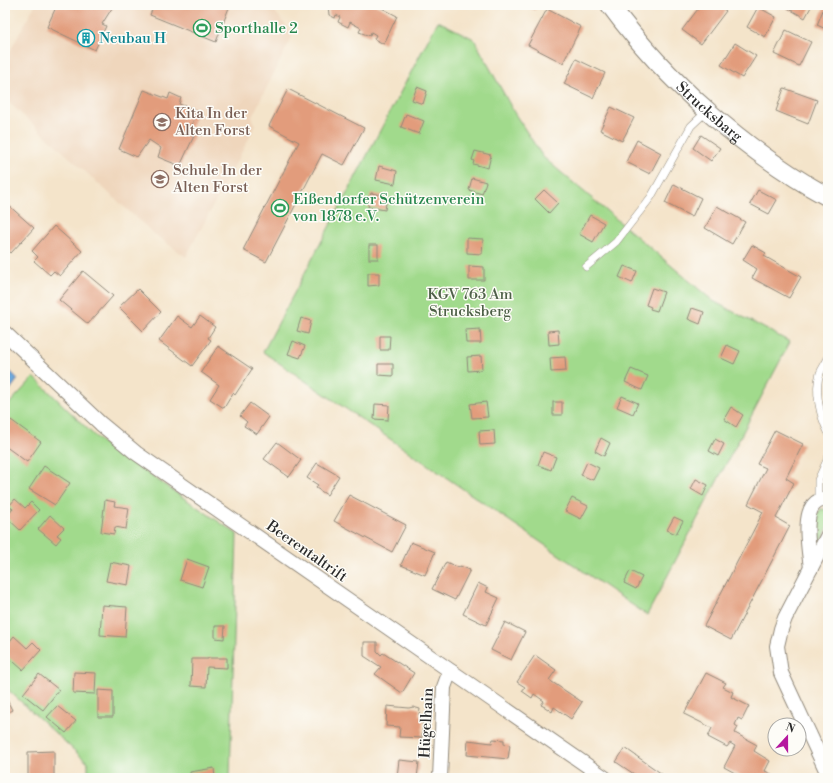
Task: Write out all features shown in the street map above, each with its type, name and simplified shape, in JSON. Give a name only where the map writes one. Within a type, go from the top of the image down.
[{"type":"street","name":"Strucksbarg","points":[[610,5],[624,24],[660,64],[725,126],[774,163],[828,197]]},
{"type":"street","name":"Beerentaltrift","points":[[5,333],[101,424],[136,453],[605,778]]},
{"type":"street","points":[[811,568],[808,519],[812,506],[823,500]]},
{"type":"street","points":[[828,535],[781,629],[777,646],[784,683],[828,774]]},
{"type":"street","name":"Hügelhain","points":[[440,778],[444,687],[452,672]]},
{"type":"lane","points":[[586,267],[616,242],[651,197],[691,126],[708,110]]},
{"type":"lane","points":[[828,358],[820,372],[818,392],[820,410],[828,432]]},
{"type":"lane","points":[[823,500],[818,480],[828,458]]},
{"type":"shaded area","name":"Schule In der Alten Forst","points":[[35,5],[270,5],[293,35],[252,117],[256,125],[186,257],[153,233],[5,99],[5,60]]},
{"type":"green space","name":"KGV 763 Am Strucksberg","points":[[438,21],[474,39],[515,114],[543,157],[713,301],[790,342],[647,615],[263,352]]},
{"type":"green space","points":[[34,377],[100,441],[237,534],[230,778],[88,778],[88,763],[5,687],[5,403],[8,405]]},
{"type":"green space","points":[[821,509],[828,510],[828,526],[823,539],[819,541],[817,540],[816,523],[817,515]]},
{"type":"water","points":[[5,366],[18,379],[6,395],[5,394]]},
{"type":"building","name":"Neubau H","points":[[57,5],[114,5],[102,24],[106,26],[95,50],[47,27]]},
{"type":"building","name":"Sporthalle 2","points":[[149,5],[230,5],[216,42],[150,15],[153,7]]},
{"type":"building","points":[[328,5],[376,5],[397,16],[384,44],[374,39],[376,35],[371,32],[370,36],[359,32],[361,28],[350,22],[348,27],[338,22],[340,17],[336,15],[335,18],[329,15]]},
{"type":"building","points":[[524,5],[537,5],[535,10]]},
{"type":"building","points":[[658,5],[667,5],[661,10]]},
{"type":"building","points":[[701,5],[718,5],[726,11],[701,44],[682,30]]},
{"type":"building","points":[[812,5],[805,18],[784,6]]},
{"type":"building","points":[[825,5],[828,5],[828,30],[817,25]]},
{"type":"building","points":[[758,7],[776,17],[765,37],[747,27]]},
{"type":"building","points":[[547,9],[581,27],[563,63],[528,45]]},
{"type":"building","points":[[786,30],[811,42],[799,66],[774,54]]},
{"type":"building","points":[[735,43],[756,56],[742,78],[721,65]]},
{"type":"building","points":[[576,59],[605,73],[593,98],[564,84]]},
{"type":"building","points":[[417,87],[427,91],[423,104],[412,100]]},
{"type":"building","points":[[784,88],[817,100],[808,124],[776,111]]},
{"type":"building","name":"Eißendorfer Schützenverein von 1878 e.V.","points":[[288,89],[364,128],[344,165],[322,154],[266,262],[243,250],[299,142],[269,126]]},
{"type":"building","name":"Kita In der Alten Forst","points":[[144,90],[168,99],[170,93],[181,98],[179,104],[197,110],[189,134],[194,136],[180,166],[158,157],[161,148],[149,140],[137,157],[119,149]]},
{"type":"building","points":[[611,107],[634,118],[622,141],[600,130]]},
{"type":"building","points":[[406,114],[424,121],[419,134],[401,127]]},
{"type":"building","points":[[701,135],[720,148],[711,161],[693,148]]},
{"type":"building","points":[[637,140],[661,153],[650,174],[626,162]]},
{"type":"building","points":[[475,151],[491,155],[488,168],[473,164],[474,161],[472,160]]},
{"type":"building","points":[[379,166],[397,171],[395,184],[376,180]]},
{"type":"building","points":[[472,178],[486,182],[482,194],[469,190]]},
{"type":"building","points":[[674,184],[701,198],[692,217],[665,203]]},
{"type":"building","points":[[544,190],[558,203],[549,213],[535,199]]},
{"type":"building","points":[[758,190],[777,200],[769,214],[750,204]]},
{"type":"building","points":[[371,193],[387,196],[385,210],[368,207]]},
{"type":"building","points":[[6,203],[34,228],[11,253],[5,248]]},
{"type":"building","points":[[717,206],[745,222],[732,244],[705,228]]},
{"type":"building","points":[[590,215],[604,223],[593,242],[579,234]]},
{"type":"building","points":[[54,226],[82,251],[60,276],[54,271],[50,275],[34,261],[38,257],[32,251]]},
{"type":"building","points":[[467,238],[483,239],[482,254],[467,253]]},
{"type":"building","points":[[369,245],[378,245],[378,259],[369,259]]},
{"type":"building","points":[[752,245],[766,253],[764,256],[801,277],[789,298],[752,278],[757,269],[743,260]]},
{"type":"building","points":[[469,266],[484,267],[484,280],[469,280]]},
{"type":"building","points":[[624,266],[637,271],[632,283],[619,277]]},
{"type":"building","points":[[83,271],[113,296],[88,324],[59,300]]},
{"type":"building","points":[[368,273],[379,273],[379,285],[368,286]]},
{"type":"building","points":[[652,288],[664,292],[657,311],[650,309],[651,307],[646,305]]},
{"type":"building","points":[[138,289],[161,312],[143,331],[119,307]]},
{"type":"building","points":[[692,308],[704,312],[700,324],[688,319]]},
{"type":"building","points":[[177,316],[192,327],[200,316],[215,327],[208,338],[211,340],[192,366],[159,341]]},
{"type":"building","points":[[301,318],[311,321],[308,334],[297,331]]},
{"type":"building","points":[[480,329],[481,343],[466,343],[465,330]]},
{"type":"building","points":[[558,330],[559,344],[549,345],[548,331]]},
{"type":"building","points":[[380,336],[390,336],[389,350],[380,350]]},
{"type":"building","points":[[293,341],[305,346],[300,358],[288,354]]},
{"type":"building","points":[[727,345],[740,351],[734,364],[721,358]]},
{"type":"building","points":[[218,346],[252,369],[235,395],[233,393],[224,408],[210,399],[219,385],[201,372]]},
{"type":"building","points":[[481,356],[482,370],[468,371],[467,357]]},
{"type":"building","points":[[565,357],[566,371],[551,372],[550,358]]},
{"type":"building","points":[[378,364],[393,364],[393,376],[378,375]]},
{"type":"building","points":[[631,369],[648,376],[642,390],[625,382]]},
{"type":"building","points":[[622,396],[638,403],[633,414],[617,407]]},
{"type":"building","points":[[486,402],[488,417],[472,418],[470,404]]},
{"type":"building","points":[[553,402],[562,402],[562,415],[553,415]]},
{"type":"building","points":[[250,403],[269,417],[257,434],[244,426],[247,422],[240,416]]},
{"type":"building","points":[[375,404],[389,405],[388,420],[374,419]]},
{"type":"building","points":[[731,407],[743,415],[736,427],[724,419]]},
{"type":"building","points":[[11,420],[41,442],[27,462],[5,446],[5,427]]},
{"type":"building","points":[[494,430],[495,444],[480,445],[479,431]]},
{"type":"building","points":[[775,430],[803,444],[786,478],[794,483],[776,518],[790,526],[731,640],[704,626],[763,512],[748,504],[766,468],[757,464]]},
{"type":"building","points":[[601,438],[610,443],[604,456],[595,451]]},
{"type":"building","points":[[715,439],[724,444],[718,456],[709,451]]},
{"type":"building","points":[[277,442],[301,460],[289,477],[264,459]]},
{"type":"building","points":[[543,452],[556,457],[551,470],[538,465]]},
{"type":"building","points":[[587,462],[599,468],[593,480],[581,475]]},
{"type":"building","points":[[317,463],[339,476],[327,495],[316,488],[318,485],[307,478]]},
{"type":"building","points":[[44,466],[70,483],[55,505],[29,489]]},
{"type":"building","points":[[696,479],[708,485],[703,496],[691,489]]},
{"type":"building","points":[[349,495],[406,525],[392,552],[334,521]]},
{"type":"building","points":[[572,498],[588,506],[581,519],[565,511]]},
{"type":"building","points":[[15,499],[25,508],[31,502],[39,510],[20,530],[6,517],[13,509],[9,506]]},
{"type":"building","points":[[105,500],[115,502],[114,506],[129,508],[126,529],[115,527],[114,534],[101,532]]},
{"type":"building","points":[[50,515],[64,528],[57,535],[61,538],[56,544],[38,529]]},
{"type":"building","points":[[674,517],[683,521],[676,534],[667,530]]},
{"type":"building","points":[[411,542],[435,552],[425,575],[401,565]]},
{"type":"building","points":[[187,559],[209,567],[202,587],[180,580]]},
{"type":"building","points":[[110,562],[131,566],[128,585],[106,581]]},
{"type":"building","points":[[446,562],[459,568],[460,566],[470,570],[455,600],[432,589]]},
{"type":"building","points":[[630,571],[642,577],[636,589],[624,583]]},
{"type":"building","points":[[478,583],[488,588],[486,592],[499,598],[486,625],[463,614]]},
{"type":"building","points":[[102,605],[127,607],[125,637],[100,635]]},
{"type":"building","points":[[505,622],[525,632],[511,660],[491,650]]},
{"type":"building","points":[[215,626],[225,626],[224,639],[215,638]]},
{"type":"building","points":[[5,636],[10,641],[14,636],[27,648],[33,642],[41,650],[23,670],[5,654]]},
{"type":"building","points":[[364,642],[377,642],[377,651],[381,655],[383,653],[414,673],[402,693],[375,674],[381,667],[364,656]]},
{"type":"building","points":[[535,655],[556,670],[549,680],[582,702],[571,719],[554,707],[552,712],[541,705],[544,701],[534,694],[532,698],[522,691],[525,687],[517,682]]},
{"type":"building","points":[[227,658],[227,668],[207,667],[206,687],[191,686],[192,659]]},
{"type":"building","points":[[74,672],[96,673],[95,694],[73,693]]},
{"type":"building","points":[[706,673],[726,683],[723,687],[733,692],[731,697],[749,706],[742,720],[738,718],[735,725],[738,727],[735,733],[757,745],[754,751],[770,761],[765,771],[780,778],[744,778],[724,767],[735,746],[730,743],[727,747],[708,737],[712,728],[684,714]]},
{"type":"building","points":[[39,674],[59,690],[43,710],[23,694]]},
{"type":"building","points":[[98,690],[113,691],[113,717],[98,717]]},
{"type":"building","points":[[5,696],[12,710],[5,714]]},
{"type":"building","points":[[57,706],[76,721],[66,733],[47,717]]},
{"type":"building","points":[[387,706],[413,707],[420,709],[419,715],[423,716],[422,738],[399,737],[400,727],[386,726]]},
{"type":"building","points":[[493,739],[504,740],[504,744],[510,745],[508,759],[467,755],[468,740],[492,743]]},
{"type":"building","points":[[625,748],[662,774],[659,778],[640,778],[616,762]]},
{"type":"building","points":[[54,751],[54,778],[28,778],[28,752]]},
{"type":"building","points":[[399,760],[419,762],[417,778],[397,777]]},
{"type":"building","points":[[214,768],[215,778],[191,778],[190,772]]},
{"type":"building","points":[[97,776],[112,777],[112,778],[97,778]]},
{"type":"place","name":"Sporthalle 2","points":[[202,28]]},
{"type":"place","name":"Neubau H","points":[[86,38]]},
{"type":"place","name":"Kita In der Alten Forst","points":[[162,122]]},
{"type":"place","name":"Schule In der Alten Forst","points":[[160,179]]},
{"type":"place","name":"Eißendorfer Schützenverein von 1878 e.V.","points":[[280,208]]}]
